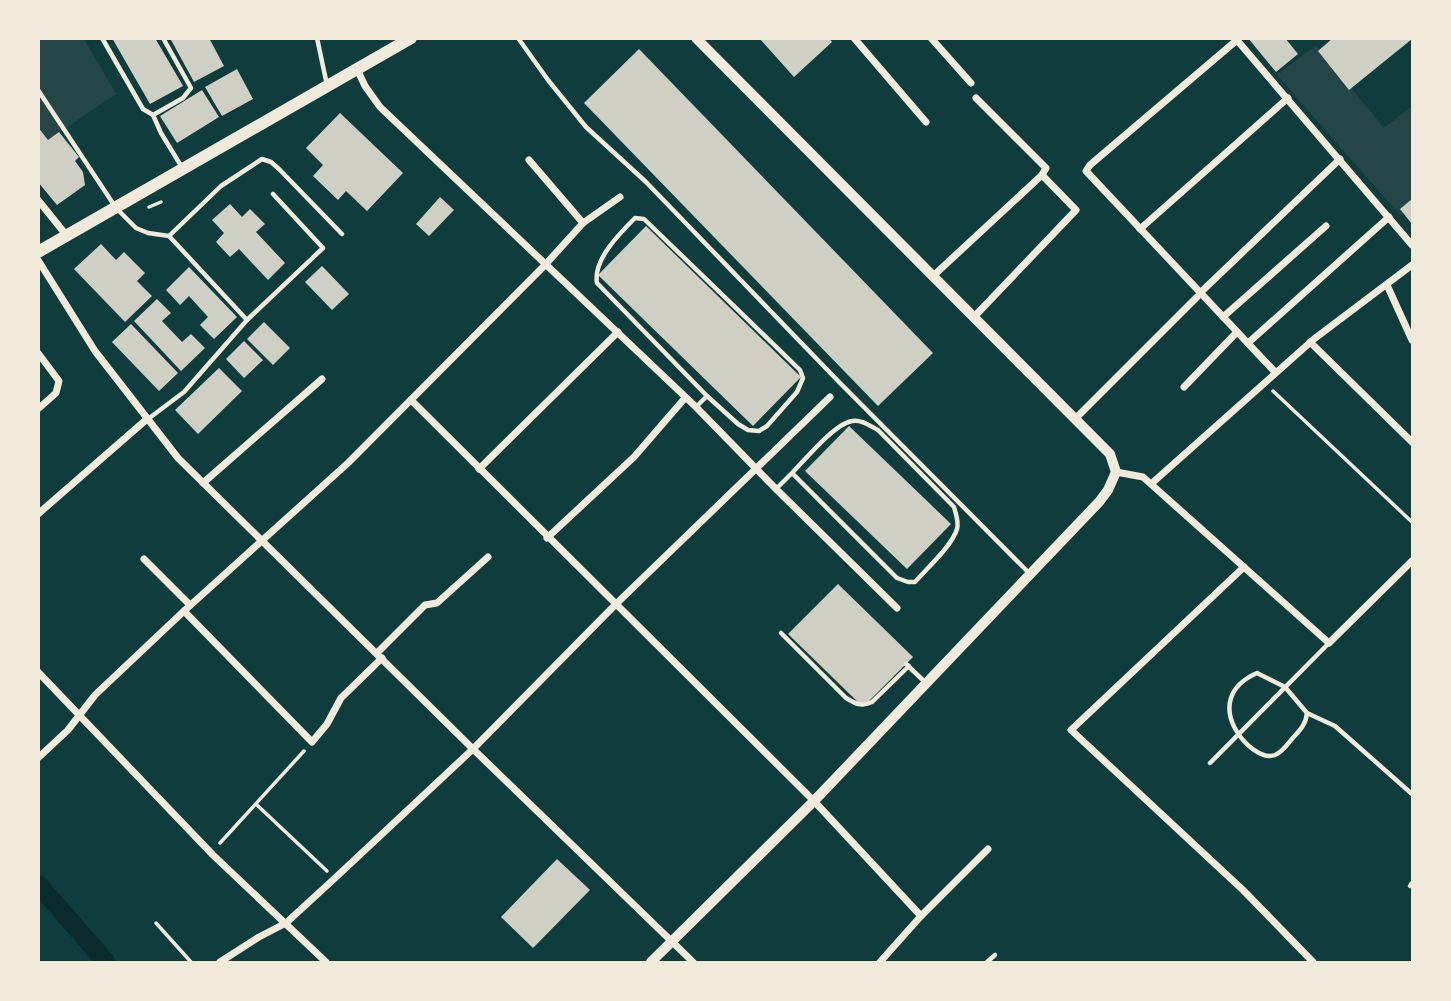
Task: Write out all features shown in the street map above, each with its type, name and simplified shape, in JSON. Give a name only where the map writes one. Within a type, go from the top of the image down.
[{"type":"main road","points":[[38,252],[411,38]]},
{"type":"street","points":[[651,962],[814,801],[1031,575],[1099,502],[1116,472],[1110,454],[1076,418],[932,277],[696,38]]},
{"type":"street","points":[[854,38],[926,122]]},
{"type":"street","points":[[931,38],[971,83]]},
{"type":"street","points":[[1275,372],[1223,317],[1198,295],[1086,172],[1090,165],[1236,39],[1412,245]]},
{"type":"street","points":[[357,69],[380,107],[618,332],[897,608]]},
{"type":"street","points":[[932,277],[1042,175],[1046,168],[976,98]]},
{"type":"street","points":[[1140,229],[1287,98]]},
{"type":"street","points":[[1076,418],[1339,159]]},
{"type":"street","points":[[529,160],[583,223]]},
{"type":"street","points":[[974,317],[1076,210],[1042,175]]},
{"type":"street","points":[[38,758],[68,730],[95,695],[348,463],[545,265],[583,223],[620,198]]},
{"type":"street","points":[[38,200],[67,236]]},
{"type":"street","points":[[1248,343],[1389,217]]},
{"type":"street","points":[[1223,317],[1326,226]]},
{"type":"street","points":[[38,260],[95,351],[178,458],[472,749],[693,962]]},
{"type":"street","points":[[1151,484],[1310,342],[1412,265]]},
{"type":"street","points":[[1387,285],[1412,340]]},
{"type":"street","points":[[479,469],[618,332]]},
{"type":"street","points":[[1184,387],[1237,332]]},
{"type":"street","points":[[1310,342],[1412,442]]},
{"type":"street","points":[[38,353],[59,381],[56,393],[38,409]]},
{"type":"street","points":[[203,483],[322,379]]},
{"type":"street","points":[[220,962],[286,923],[472,749],[614,605],[830,397]]},
{"type":"street","points":[[547,538],[634,457],[685,398]]},
{"type":"street","points":[[411,400],[614,605],[814,801],[921,916]]},
{"type":"street","points":[[38,514],[147,419]]},
{"type":"street","points":[[1116,472],[1143,477],[1329,643],[1412,561]]},
{"type":"street","points":[[144,559],[312,742],[327,724],[341,698],[425,605],[437,603],[488,557]]},
{"type":"street","points":[[1244,567],[1071,730],[1243,890],[1313,962]]},
{"type":"street","points":[[38,672],[213,855],[326,962]]},
{"type":"street","points":[[880,962],[921,916],[988,849]]},
{"type":"lane","points":[[102,38],[144,109],[153,115],[183,169]]},
{"type":"lane","points":[[153,115],[183,98],[191,88],[163,38]]},
{"type":"lane","points":[[317,38],[327,86]]},
{"type":"lane","points":[[518,38],[586,127],[646,183],[1031,575]]},
{"type":"lane","points":[[38,90],[116,208],[136,228],[169,236],[247,320]]},
{"type":"lane","points":[[169,236],[221,186],[262,159],[279,169],[342,234]]},
{"type":"lane","points":[[147,419],[184,392],[247,320],[323,248],[273,194]]},
{"type":"lane","points":[[635,218],[644,219],[800,370],[803,378],[797,392],[767,426],[759,431],[748,430],[738,424],[707,397],[597,283],[595,273],[599,263],[635,218]]},
{"type":"lane","points":[[695,407],[707,397]]},
{"type":"lane","points":[[776,489],[792,473],[841,425],[854,420],[878,430],[954,507],[958,520],[957,529],[951,541],[915,582],[908,582],[897,578],[792,473]]},
{"type":"lane","points":[[781,633],[846,698],[856,704],[864,706],[872,702],[907,665],[927,684]]},
{"type":"lane","points":[[1210,763],[1329,643]]},
{"type":"lane","points":[[1307,713],[1306,722],[1284,748],[1275,755],[1266,756],[1255,751],[1238,734],[1228,710],[1229,701],[1239,686],[1257,673],[1285,687],[1307,713],[1335,726],[1412,794]]},
{"type":"lane","points":[[987,962],[995,955]]},
{"type":"path","points":[[146,208],[161,202]]},
{"type":"path","points":[[1264,382],[1412,522]]},
{"type":"path","points":[[220,843],[312,742]]},
{"type":"path","points":[[257,805],[327,871]]},
{"type":"path","points":[[156,923],[191,962]]},
{"type":"shaded area","points":[[38,39],[84,39],[116,94],[48,140],[39,127]]},
{"type":"shaded area","points":[[1316,45],[1384,128],[1412,106],[1412,206],[1400,215],[1277,75]]},
{"type":"building","points":[[112,38],[155,38],[183,86],[150,104]]},
{"type":"building","points":[[170,38],[209,38],[224,66],[194,82]]},
{"type":"building","points":[[759,38],[829,38],[832,42],[794,77]]},
{"type":"building","points":[[1248,38],[1285,38],[1298,54],[1276,72]]},
{"type":"building","points":[[1333,38],[1412,39],[1349,90],[1318,51]]},
{"type":"building","points":[[639,49],[933,353],[878,406],[584,103]]},
{"type":"building","points":[[237,69],[253,99],[222,116],[205,87]]},
{"type":"building","points":[[202,90],[219,117],[177,143],[160,116]]},
{"type":"building","points":[[340,113],[403,173],[367,211],[346,191],[338,200],[313,176],[323,165],[306,148]]},
{"type":"building","points":[[38,127],[48,140],[59,132],[79,157],[75,161],[83,172],[85,185],[57,205],[38,182]]},
{"type":"building","points":[[440,197],[454,210],[429,236],[416,224]]},
{"type":"building","points":[[1412,199],[1412,224],[1400,209]]},
{"type":"building","points":[[230,204],[242,217],[250,209],[265,224],[256,232],[285,263],[268,280],[239,249],[230,257],[216,242],[224,233],[212,220]]},
{"type":"building","points":[[646,226],[801,377],[753,426],[598,275]]},
{"type":"building","points":[[101,244],[116,260],[124,252],[145,273],[137,281],[152,296],[125,322],[74,269]]},
{"type":"building","points":[[322,266],[349,294],[332,310],[305,282]]},
{"type":"building","points":[[189,267],[237,317],[214,339],[200,325],[208,317],[189,296],[180,305],[166,290]]},
{"type":"building","points":[[157,299],[171,313],[162,321],[182,342],[191,334],[205,348],[181,371],[134,321]]},
{"type":"building","points":[[264,322],[290,348],[273,365],[247,339]]},
{"type":"building","points":[[131,324],[178,373],[159,391],[112,342]]},
{"type":"building","points":[[244,341],[263,360],[244,378],[226,359]]},
{"type":"building","points":[[219,368],[242,391],[198,434],[175,410]]},
{"type":"building","points":[[849,426],[951,524],[907,569],[805,471]]},
{"type":"building","points":[[838,584],[913,657],[863,707],[788,634]]},
{"type":"building","points":[[557,859],[590,890],[533,948],[501,917]]},
{"type":"waterway","points":[[38,884],[106,962]]}]
